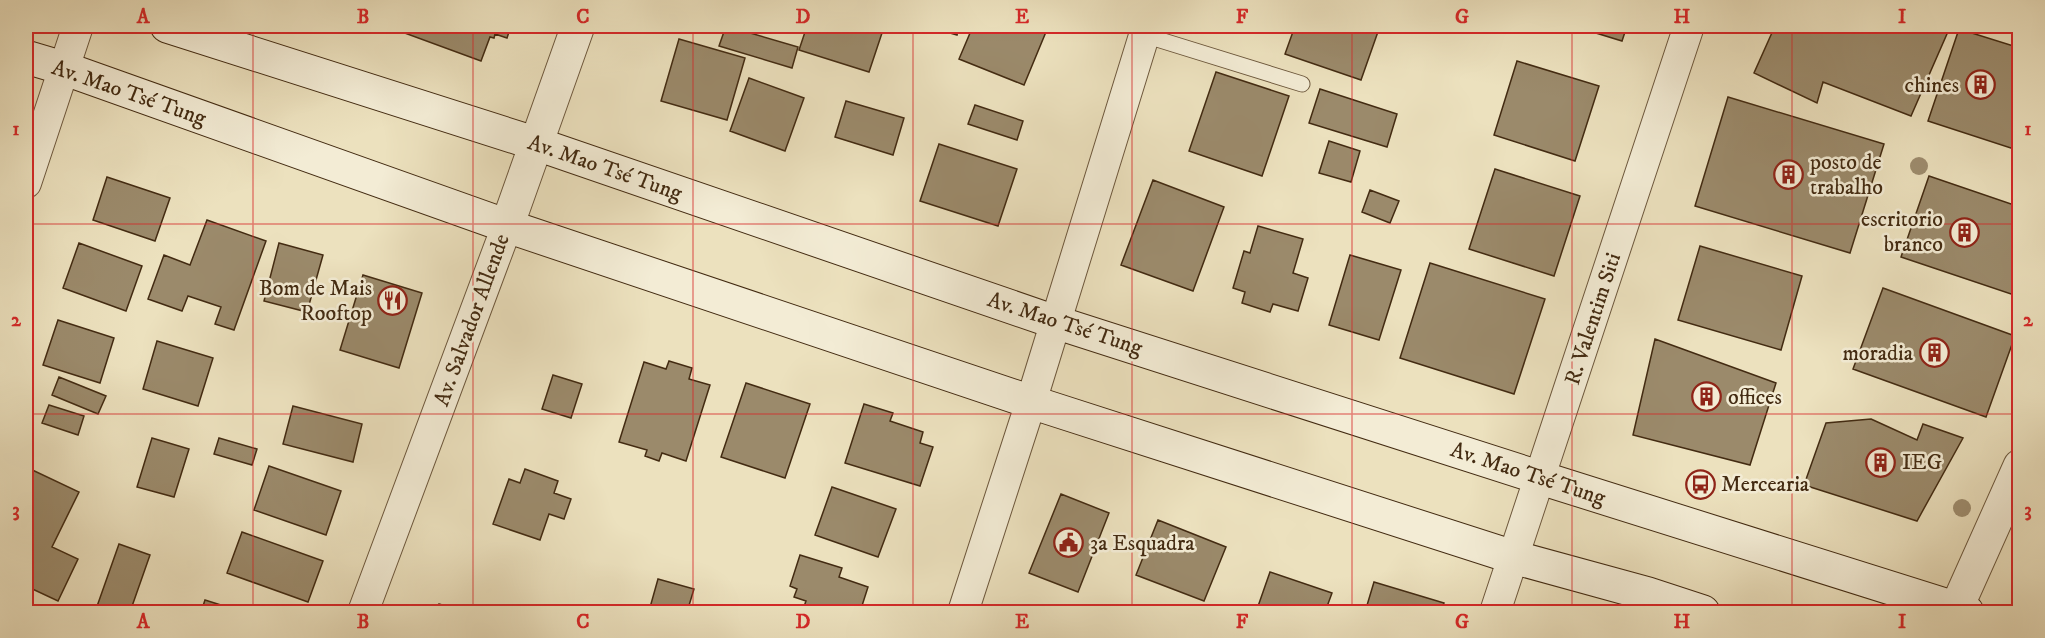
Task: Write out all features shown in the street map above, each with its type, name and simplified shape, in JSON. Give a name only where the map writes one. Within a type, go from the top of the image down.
[{"type":"main road","name":"Av. Mao Tsé Tung","points":[[168,26],[537,144],[1055,322],[1958,611]]},
{"type":"main road","name":"Av. Salvador Allende","points":[[507,226],[578,26]]},
{"type":"main road","name":"Av. Mao Tsé Tung","points":[[26,57],[507,226],[1031,402],[1513,557],[1648,594],[1703,612]]},
{"type":"main road","points":[[1958,611],[2019,466]]},
{"type":"street","points":[[26,183],[78,26]]},
{"type":"street","name":"R. Valentim Siti","points":[[1495,612],[1689,26]]},
{"type":"street","points":[[963,612],[1031,402],[1145,30]]},
{"type":"street","name":"Av. Salvador Allende","points":[[363,612],[507,226]]},
{"type":"lane","points":[[1145,30],[1302,84]]},
{"type":"building","points":[[391,26],[511,26],[507,38],[495,34],[494,38],[490,37],[481,61],[391,28]]},
{"type":"building","points":[[726,26],[798,47],[792,68],[719,46]]},
{"type":"building","points":[[807,26],[860,26],[882,33],[869,72],[799,50]]},
{"type":"building","points":[[926,26],[959,26],[957,35]]},
{"type":"building","points":[[973,26],[1048,27],[1024,85],[959,59]]},
{"type":"building","points":[[1295,26],[1380,26],[1361,80],[1285,54]]},
{"type":"building","points":[[1573,26],[1627,26],[1622,41]]},
{"type":"building","points":[[1775,26],[1950,27],[1911,116],[1823,82],[1817,103],[1754,73]]},
{"type":"building","name":"chines","points":[[1959,29],[2020,48],[2020,151],[1928,121]]},
{"type":"building","points":[[679,39],[745,58],[727,120],[661,101]]},
{"type":"building","points":[[1517,61],[1599,86],[1575,161],[1494,135]]},
{"type":"building","points":[[1216,72],[1289,96],[1262,176],[1189,151]]},
{"type":"building","points":[[749,78],[804,98],[785,151],[730,131]]},
{"type":"building","points":[[1320,89],[1397,114],[1387,147],[1309,123]]},
{"type":"building","name":"posto de trabalho","points":[[1728,97],[1884,144],[1850,253],[1695,206]]},
{"type":"building","points":[[846,101],[904,118],[893,155],[835,137]]},
{"type":"building","points":[[975,105],[1023,121],[1017,140],[968,124]]},
{"type":"building","points":[[1329,141],[1360,151],[1351,182],[1319,173]]},
{"type":"building","points":[[939,144],[1017,169],[998,226],[920,201]]},
{"type":"building","points":[[1495,169],[1580,196],[1554,276],[1469,249]]},
{"type":"building","name":"escritorio branco","points":[[1929,176],[2020,207],[2020,297],[1901,257]]},
{"type":"building","points":[[107,177],[170,198],[155,241],[93,220]]},
{"type":"building","points":[[1153,180],[1224,207],[1193,291],[1121,265]]},
{"type":"building","points":[[1370,190],[1399,201],[1390,223],[1362,212]]},
{"type":"building","points":[[207,220],[266,241],[234,330],[215,324],[221,307],[188,296],[182,311],[148,299],[164,255],[190,265]]},
{"type":"building","points":[[1258,226],[1303,239],[1293,273],[1308,278],[1298,311],[1273,304],[1270,312],[1242,303],[1245,292],[1233,288],[1244,251],[1250,253]]},
{"type":"building","points":[[79,243],[142,266],[126,311],[63,288]]},
{"type":"building","points":[[279,243],[323,255],[307,312],[264,301]]},
{"type":"building","name":"moradia","points":[[1700,246],[1802,276],[1781,350],[1678,320]]},
{"type":"building","points":[[1350,255],[1401,270],[1379,340],[1329,325]]},
{"type":"building","points":[[1430,263],[1545,299],[1514,394],[1400,358]]},
{"type":"building","points":[[363,275],[422,293],[399,368],[340,350]]},
{"type":"building","name":"moradia","points":[[1883,288],[2015,336],[1986,417],[1853,369]]},
{"type":"building","points":[[58,320],[114,338],[100,383],[43,365]]},
{"type":"building","name":"offices","points":[[1655,339],[1776,383],[1750,465],[1633,435]]},
{"type":"building","points":[[157,341],[213,358],[198,406],[143,389]]},
{"type":"building","points":[[669,361],[692,368],[689,379],[710,385],[686,461],[662,453],[659,461],[645,456],[647,450],[619,442],[644,362],[666,369]]},
{"type":"building","points":[[553,375],[582,384],[571,418],[542,409]]},
{"type":"building","points":[[59,377],[106,396],[98,414],[52,395]]},
{"type":"building","points":[[746,383],[810,404],[785,478],[721,457]]},
{"type":"building","points":[[864,404],[893,413],[890,421],[923,432],[920,443],[933,447],[920,486],[845,463]]},
{"type":"building","points":[[49,405],[84,416],[78,435],[42,423]]},
{"type":"building","points":[[293,406],[362,424],[353,462],[283,444]]},
{"type":"building","name":"IEG","points":[[1871,419],[1917,440],[1923,424],[1963,438],[1917,521],[1804,485],[1826,423]]},
{"type":"building","points":[[152,438],[189,449],[174,497],[137,487]]},
{"type":"building","points":[[219,438],[257,449],[252,465],[214,454]]},
{"type":"building","points":[[269,466],[341,491],[326,535],[254,510]]},
{"type":"building","points":[[26,467],[79,492],[52,547],[78,559],[58,601],[26,586]]},
{"type":"building","points":[[525,469],[558,481],[554,493],[571,499],[564,519],[549,514],[540,540],[493,524],[509,479],[520,483]]},
{"type":"building","points":[[832,487],[896,509],[878,557],[815,535]]},
{"type":"building","name":"3a Esquadra","points":[[1061,494],[1109,513],[1078,592],[1029,573]]},
{"type":"building","points":[[1158,520],[1226,547],[1204,601],[1136,575]]},
{"type":"building","points":[[242,532],[323,561],[308,602],[227,573]]},
{"type":"building","points":[[119,544],[150,555],[130,612],[95,612]]},
{"type":"building","points":[[800,555],[842,568],[839,577],[868,587],[860,612],[802,612],[806,601],[794,597],[797,589],[790,586]]},
{"type":"building","points":[[1270,572],[1332,593],[1325,612],[1256,612]]},
{"type":"building","points":[[658,579],[694,589],[687,612],[649,611]]},
{"type":"building","points":[[1374,582],[1444,603],[1441,612],[1365,612]]},
{"type":"building","points":[[205,600],[243,612],[201,612]]},
{"type":"building","points":[[439,604],[466,612],[436,612]]},
{"type":"building","points":[[1082,609],[1102,612],[1081,612]]},
{"type":"place","name":"chines","points":[[1980,85]]},
{"type":"place","name":"posto de trabalho","points":[[1789,175]]},
{"type":"place","name":"escritorio branco","points":[[1964,232]]},
{"type":"place","name":"Bom de Mais Rooftop","points":[[393,301]]},
{"type":"place","name":"moradia","points":[[1934,353]]},
{"type":"place","name":"offices","points":[[1707,397]]},
{"type":"place","name":"IEG","points":[[1881,462]]},
{"type":"place","name":"Mercearia","points":[[1700,484]]},
{"type":"place","name":"3a Esquadra","points":[[1069,543]]}]
